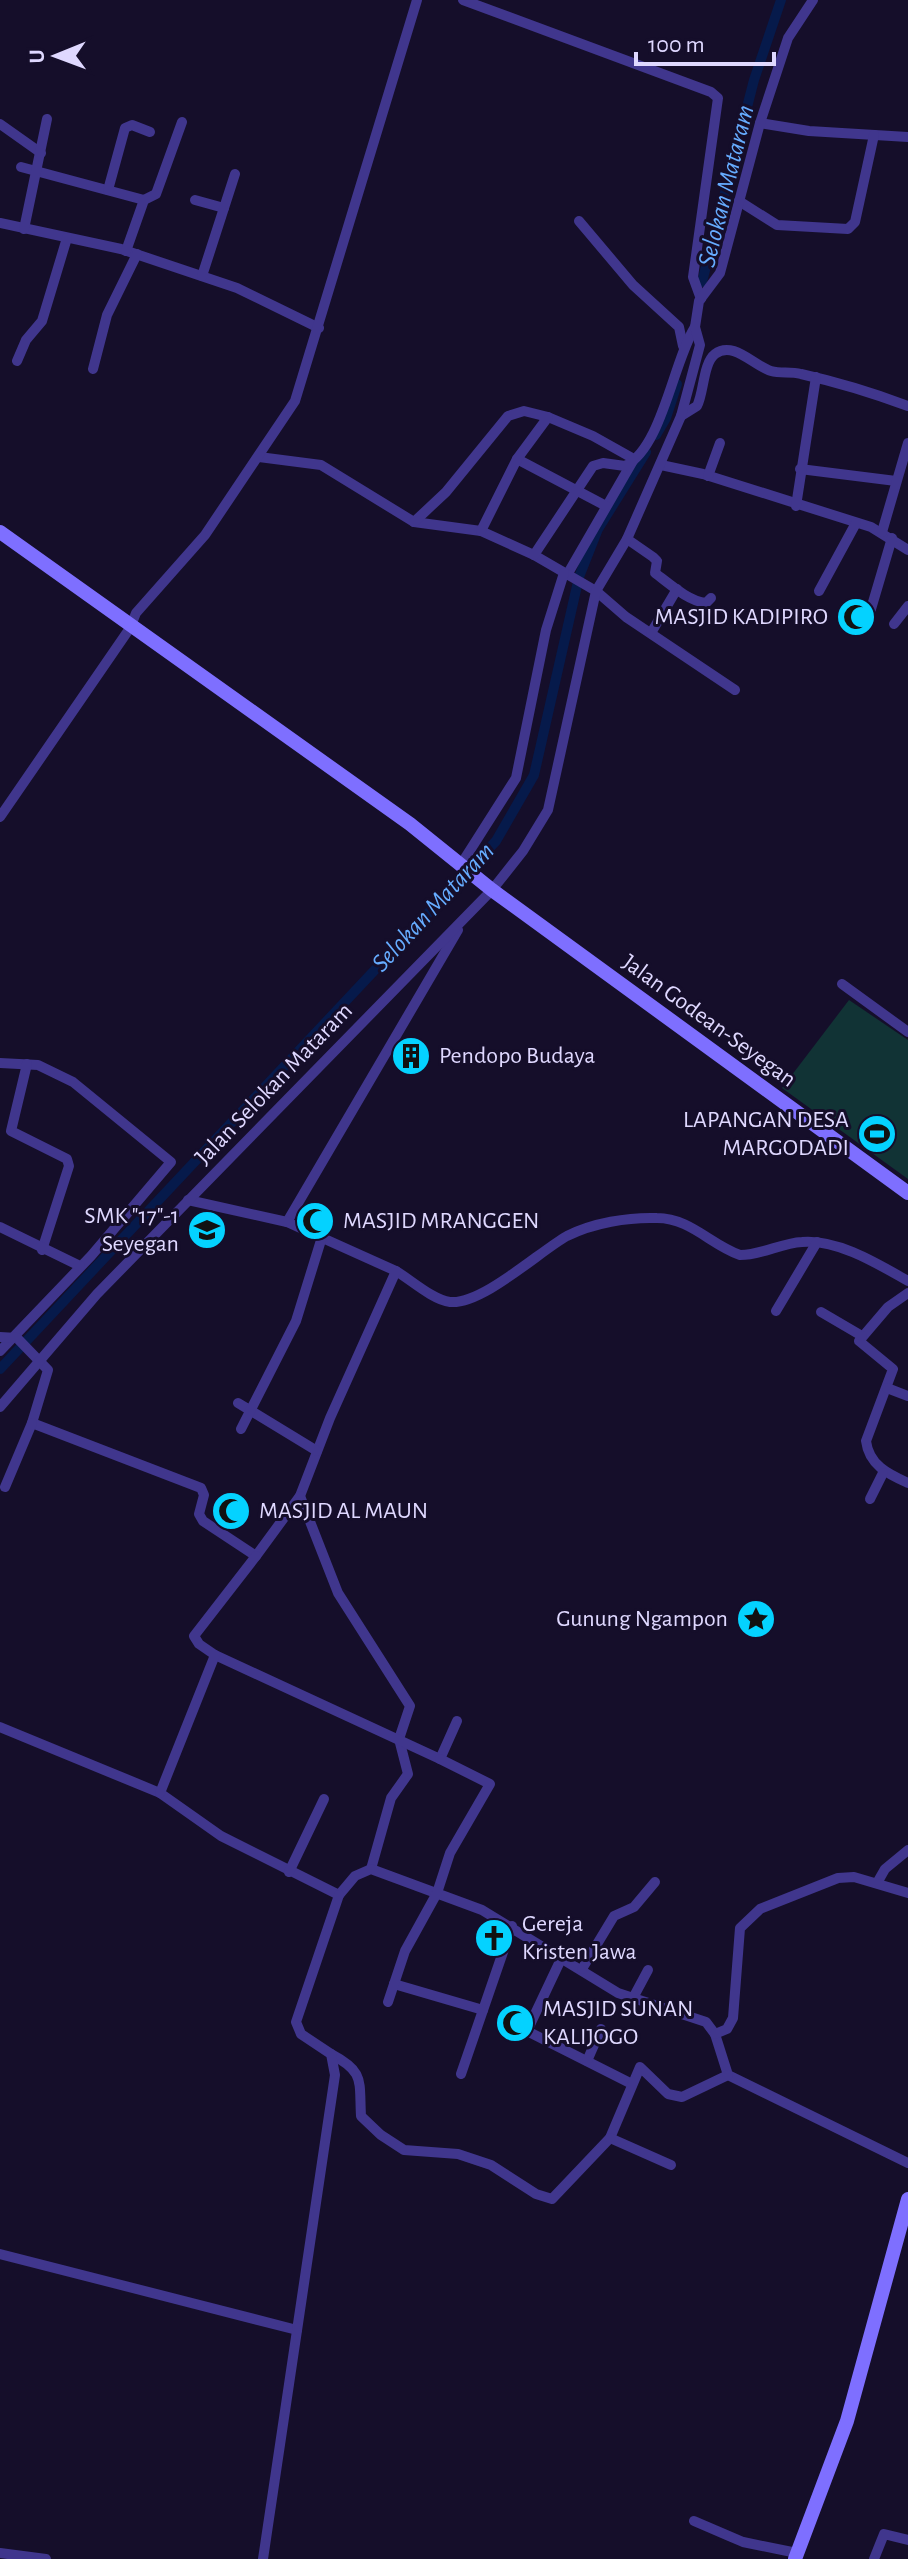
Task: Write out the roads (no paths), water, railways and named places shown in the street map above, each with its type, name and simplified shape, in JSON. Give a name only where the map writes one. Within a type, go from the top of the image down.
[{"type":"main road","name":"Jalan Godean-Seyegan","points":[[0,532],[130,628],[410,824],[462,868],[908,1193]]},
{"type":"main road","points":[[796,2556],[847,2421],[908,2199]]},
{"type":"street","points":[[0,817],[130,628],[136,613],[205,535],[295,401],[417,0]]},
{"type":"street","points":[[463,0],[711,92],[718,98],[693,277],[700,300]]},
{"type":"street","points":[[462,868],[516,778],[546,630],[567,575],[665,411],[683,346],[695,326],[700,300],[720,273],[760,123],[788,38],[813,0]]},
{"type":"street","points":[[24,229],[47,119]]},
{"type":"street","points":[[21,167],[144,200],[156,194],[182,122]]},
{"type":"street","points":[[760,123],[809,131],[908,137]]},
{"type":"street","points":[[0,124],[41,153]]},
{"type":"street","points":[[108,190],[125,128],[132,125],[150,132]]},
{"type":"street","points":[[739,201],[777,225],[848,229],[855,222],[874,135]]},
{"type":"street","points":[[202,276],[235,174]]},
{"type":"street","points":[[93,369],[107,315],[131,253],[144,200]]},
{"type":"street","points":[[195,200],[224,208]]},
{"type":"street","points":[[579,221],[633,285],[679,327],[683,346]]},
{"type":"street","points":[[0,223],[131,253],[202,276],[237,288],[319,328]]},
{"type":"street","points":[[17,361],[26,340],[42,321],[67,238]]},
{"type":"street","name":"Jalan Selokan Mataram","points":[[0,1407],[97,1294],[466,917],[488,887],[523,851],[548,810],[596,591],[627,539],[681,416],[700,345],[695,326]]},
{"type":"street","points":[[681,416],[697,406],[710,362],[716,353],[736,351],[773,372],[789,371],[816,377],[908,406]]},
{"type":"street","points":[[796,506],[816,377]]},
{"type":"street","points":[[414,522],[446,492],[508,416],[524,411],[542,426],[593,436],[634,459]]},
{"type":"street","points":[[481,531],[517,459],[542,426]]},
{"type":"street","points":[[708,476],[720,443]]},
{"type":"street","points":[[871,609],[896,481],[908,443]]},
{"type":"street","points":[[259,457],[321,465],[414,522],[438,528],[481,531],[534,555],[596,591],[735,690]]},
{"type":"street","points":[[517,459],[606,506]]},
{"type":"street","points":[[534,555],[593,466],[603,463],[625,466],[634,459]]},
{"type":"street","points":[[661,465],[708,476],[856,523],[887,535],[908,550]]},
{"type":"street","points":[[800,469],[896,481]]},
{"type":"street","points":[[819,591],[856,523]]},
{"type":"street","points":[[627,539],[653,557],[657,561],[655,573],[677,589],[702,603],[711,598]]},
{"type":"street","points":[[651,633],[677,589]]},
{"type":"street","points":[[894,624],[908,606]]},
{"type":"street","points":[[287,1222],[466,917]]},
{"type":"street","points":[[842,984],[908,1032]]},
{"type":"street","points":[[0,1063],[27,1064],[73,1082],[171,1162],[0,1351]]},
{"type":"street","points":[[27,1064],[11,1131],[69,1163],[42,1250]]},
{"type":"street","points":[[188,1200],[287,1222],[396,1271],[442,1300],[458,1301],[516,1274],[566,1237],[616,1221],[645,1218],[679,1222],[740,1255],[793,1243],[817,1242],[860,1256],[908,1281]]},
{"type":"street","points":[[0,1227],[80,1266]]},
{"type":"street","points":[[248,1418],[296,1321],[322,1237]]},
{"type":"street","points":[[776,1311],[817,1242]]},
{"type":"street","points":[[388,2002],[405,1951],[437,1893],[454,1846],[490,1784],[215,1655],[199,1644],[194,1636],[300,1496],[396,1271]]},
{"type":"street","points":[[908,1293],[888,1307],[862,1336],[860,1344],[892,1365],[893,1373],[866,1441],[883,1473],[908,1483]]},
{"type":"street","points":[[821,1312],[862,1336]]},
{"type":"street","points":[[0,1337],[15,1337],[42,1361],[49,1373],[5,1487]]},
{"type":"street","points":[[887,1388],[908,1396]]},
{"type":"street","points":[[238,1403],[248,1418],[317,1451]]},
{"type":"street","points":[[32,1423],[201,1488],[204,1495],[199,1514],[203,1521],[256,1556]]},
{"type":"street","points":[[870,1499],[883,1473]]},
{"type":"street","points":[[300,1496],[338,1593],[362,1636],[409,1700],[410,1713],[399,1739],[408,1774],[391,1798],[371,1869]]},
{"type":"street","points":[[160,1793],[215,1655]]},
{"type":"street","points":[[440,1759],[457,1721]]},
{"type":"street","points":[[0,1727],[160,1793],[221,1836],[339,1895]]},
{"type":"street","points":[[289,1872],[324,1799]]},
{"type":"street","points":[[877,1883],[885,1869],[908,1850]]},
{"type":"street","points":[[728,2075],[682,2097],[668,2094],[644,2067],[637,2070],[610,2138],[558,2196],[545,2199],[491,2165],[458,2154],[404,2150],[381,2135],[361,2116],[359,2077],[354,2066],[301,2034],[296,2022],[339,1895],[355,1876],[371,1869],[437,1893],[512,1926],[618,1993],[706,2022],[715,2034],[728,2075],[908,2163]]},
{"type":"street","points":[[715,2034],[727,2029],[733,2018],[738,1935],[748,1919],[760,1909],[830,1880],[854,1877],[908,1893]]},
{"type":"street","points":[[582,1969],[614,1916],[634,1907],[655,1882]]},
{"type":"street","points":[[461,2074],[512,1926]]},
{"type":"street","points":[[562,1957],[527,2031],[632,2084]]},
{"type":"street","points":[[633,1998],[648,1970]]},
{"type":"street","points":[[394,1984],[483,2010]]},
{"type":"street","points":[[587,2061],[601,2029]]},
{"type":"street","points":[[263,2559],[334,2085],[331,2054]]},
{"type":"street","points":[[610,2138],[671,2165]]},
{"type":"street","points":[[0,2254],[297,2330]]},
{"type":"street","points":[[694,2521],[743,2542],[796,2556]]},
{"type":"street","points":[[874,2559],[884,2534],[908,2540]]},
{"type":"street","points":[[0,2553],[46,2559]]},
{"type":"waterway","name":"Selokan Mataram","points":[[702,282],[754,80],[781,0]]},
{"type":"waterway","name":"Selokan Mataram","points":[[656,435],[666,418],[677,384]]},
{"type":"waterway","name":"Selokan Mataram","points":[[0,1369],[496,841],[534,775],[579,577],[598,529],[646,452]]},
{"type":"place","name":"MASJID KADIPIRO","points":[[856,617]]},
{"type":"place","name":"Pendopo Budaya","points":[[411,1056]]},
{"type":"place","name":"LAPANGAN DESA MARGODADI","points":[[877,1134]]},
{"type":"place","name":"MASJID MRANGGEN","points":[[315,1221]]},
{"type":"place","name":"SMK \"17\"-1 Seyegan","points":[[207,1230]]},
{"type":"place","name":"MASJID AL MAUN","points":[[231,1511]]},
{"type":"place","name":"Gunung Ngampon","points":[[756,1619]]},
{"type":"place","name":"Gereja Kristen Jawa","points":[[494,1938]]},
{"type":"place","name":"MASJID SUNAN KALIJOGO","points":[[515,2023]]}]
